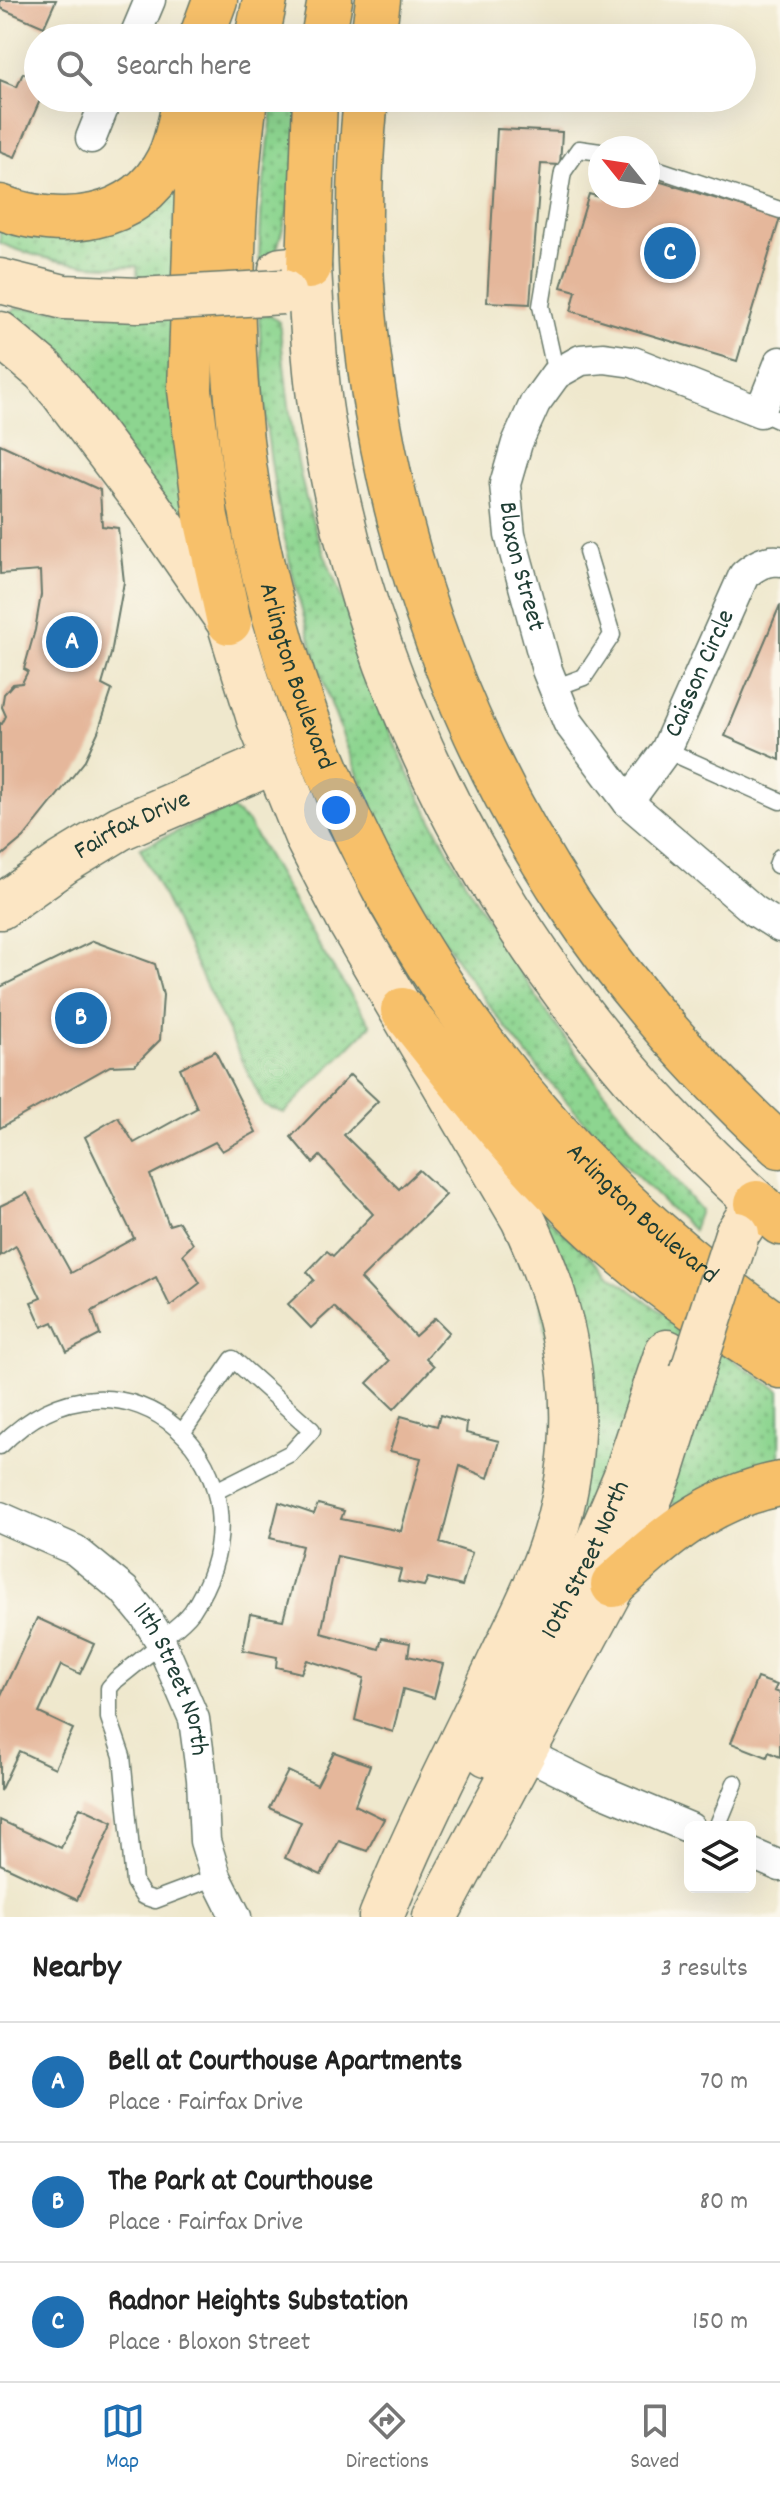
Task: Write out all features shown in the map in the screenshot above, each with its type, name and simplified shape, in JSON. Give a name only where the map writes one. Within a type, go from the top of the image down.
[{"type":"highway","points":[[206,24],[215,0]]},
{"type":"highway","points":[[220,24],[225,0]]},
{"type":"highway","points":[[260,24],[265,0]]},
{"type":"highway","points":[[326,24],[330,0]]},
{"type":"highway","points":[[375,24],[378,0]]},
{"type":"highway","points":[[0,207],[32,217],[63,221],[94,216],[123,205],[152,183],[168,161],[183,112]]},
{"type":"highway","points":[[205,112],[197,190],[190,390],[206,517],[229,622]]},
{"type":"highway","name":"Arlington Boulevard","points":[[243,112],[233,253],[234,364],[245,468],[262,561],[280,629],[314,736],[334,786],[356,834],[408,929],[464,1015],[529,1100],[603,1182],[642,1219],[780,1328]]},
{"type":"highway","points":[[296,280],[310,201],[314,112]]},
{"type":"highway","points":[[365,112],[360,213],[372,371],[400,518],[449,672],[515,811],[570,904],[666,1029],[736,1105],[780,1146]]},
{"type":"highway","points":[[403,1010],[494,1123],[584,1220],[676,1296],[780,1366]]},
{"type":"highway","points":[[613,1585],[674,1530],[694,1517],[741,1495],[780,1484]]},
{"type":"main road","points":[[0,256],[138,289]]},
{"type":"main road","points":[[0,281],[64,297],[138,289],[296,280],[344,527],[375,632],[408,718],[441,791],[494,890],[576,1008],[746,1214]]},
{"type":"main road","points":[[0,334],[44,371],[63,393],[149,507],[229,622],[289,798],[328,881],[523,1219],[552,1287],[564,1329],[570,1369],[572,1429],[561,1512],[543,1565],[381,1917]]},
{"type":"main road","name":"Fairfax Drive","points":[[0,907],[120,828],[275,761]]},
{"type":"main road","name":"10th Street North","points":[[435,1917],[625,1478],[746,1214]]},
{"type":"main road","name":"10th Street North","points":[[399,1917],[613,1585],[661,1472],[680,1363]]},
{"type":"street","points":[[140,24],[150,0]]},
{"type":"street","points":[[91,138],[101,112]]},
{"type":"street","points":[[556,374],[581,360],[604,358],[633,362],[770,416],[780,362]]},
{"type":"street","name":"Bloxon Street","points":[[556,374],[535,403],[517,443],[505,484],[510,535],[554,688],[575,733],[628,802],[767,919]]},
{"type":"street","name":"Caisson Circle","points":[[628,802],[666,750],[744,575],[755,566],[772,560],[780,561]]},
{"type":"street","name":"11th Street North","points":[[0,1517],[75,1550],[124,1590],[161,1641],[194,1719],[202,1779],[205,1841],[216,1877],[236,1917]]},
{"type":"street","points":[[509,1746],[595,1788],[684,1825]]},
{"type":"street","points":[[756,1856],[780,1866]]},
{"type":"lane","points":[[556,374],[541,306],[563,172],[579,149],[588,150]]},
{"type":"lane","points":[[660,170],[780,210]]},
{"type":"lane","points":[[554,688],[584,677],[612,635],[587,552]]},
{"type":"lane","points":[[666,750],[780,801]]},
{"type":"lane","points":[[182,1433],[233,1359],[312,1430],[291,1453],[218,1490]]},
{"type":"lane","points":[[0,1446],[33,1418],[61,1404],[88,1398],[123,1399],[161,1415],[182,1433],[200,1456],[218,1490],[218,1551],[207,1584],[190,1614],[109,1688],[109,1718],[122,1756],[134,1882],[143,1896],[155,1900],[216,1877]]},
{"type":"lane","points":[[719,1821],[735,1783]]},
{"type":"green space","points":[[272,112],[299,112],[295,186],[274,259],[259,260],[262,199]]},
{"type":"green space","points":[[180,172],[191,525],[184,528],[8,315],[17,308],[139,313],[137,266],[67,262],[33,255],[0,243],[0,221]]},
{"type":"green space","points":[[268,314],[279,322],[294,443],[310,513],[406,768],[468,886],[538,999],[616,1107],[700,1210],[693,1230],[598,1136],[511,1035],[459,963],[422,904],[389,841],[359,776],[333,708],[292,570],[277,501],[265,418],[259,317]]},
{"type":"green space","points":[[230,808],[247,821],[322,951],[371,1025],[284,1113],[264,1106],[140,848]]},
{"type":"green space","points":[[530,1202],[609,1274],[780,1391],[780,1470],[681,1508],[672,1502],[610,1486],[541,1608],[569,1535]]},
{"type":"building","points":[[0,0],[56,0],[45,24],[37,24],[0,8]]},
{"type":"building","points":[[24,73],[24,112],[35,112],[15,157],[0,151],[0,80],[17,87]]},
{"type":"building","points":[[497,129],[562,132],[560,165],[541,164],[530,304],[487,302]]},
{"type":"building","points":[[660,182],[780,218],[737,361],[571,311],[576,291],[561,287],[588,197],[588,208],[660,208]]},
{"type":"building","points":[[0,444],[100,490],[102,526],[118,528],[124,582],[102,685],[112,690],[98,732],[84,762],[24,837],[0,857],[0,723],[6,716],[2,707],[4,694],[13,684],[22,683],[28,671],[24,669],[41,595],[40,571],[0,574]]},
{"type":"building","points":[[780,605],[780,760],[725,736]]},
{"type":"building","points":[[93,941],[155,964],[163,995],[160,1040],[135,1065],[110,1066],[0,1128],[0,987]]},
{"type":"building","points":[[215,1051],[256,1132],[222,1151],[215,1142],[150,1175],[169,1225],[179,1222],[193,1244],[183,1254],[200,1283],[170,1306],[156,1277],[92,1311],[100,1335],[67,1352],[53,1322],[42,1327],[31,1302],[41,1298],[16,1246],[0,1256],[0,1206],[27,1193],[71,1273],[134,1238],[85,1137],[118,1117],[134,1143],[197,1108],[180,1068]]},
{"type":"building","points":[[350,1075],[378,1101],[344,1135],[399,1189],[419,1170],[446,1195],[361,1279],[415,1336],[435,1318],[449,1332],[426,1358],[434,1366],[394,1409],[367,1383],[389,1361],[334,1307],[311,1328],[288,1304],[314,1280],[307,1272],[327,1251],[333,1256],[373,1214],[320,1156],[313,1163],[291,1137]]},
{"type":"building","points":[[440,1415],[467,1423],[466,1433],[499,1441],[488,1478],[460,1466],[440,1543],[472,1553],[462,1586],[428,1578],[424,1586],[398,1581],[401,1570],[337,1556],[321,1633],[379,1649],[382,1638],[410,1643],[408,1656],[443,1664],[434,1698],[403,1689],[393,1732],[355,1720],[364,1678],[307,1660],[301,1673],[276,1667],[277,1657],[243,1650],[250,1614],[283,1620],[302,1546],[270,1538],[279,1502],[314,1514],[318,1504],[344,1511],[341,1519],[401,1531],[421,1458],[390,1451],[401,1416],[437,1426]]},
{"type":"building","points":[[37,1618],[94,1644],[80,1674],[61,1665],[39,1713],[73,1729],[55,1768],[19,1751],[0,1791],[0,1697]]},
{"type":"building","points":[[757,1678],[777,1685],[774,1691],[780,1693],[780,1757],[769,1752],[767,1757],[731,1743]]},
{"type":"building","points":[[334,1752],[370,1765],[355,1805],[384,1819],[367,1851],[339,1841],[321,1875],[285,1858],[301,1822],[269,1808],[288,1771],[317,1785]]},
{"type":"building","points":[[80,1807],[113,1822],[77,1900],[0,1864],[0,1820],[61,1848]]},
{"type":"place","name":"Radnor Heights Substation","points":[[670,253]]},
{"type":"place","name":"Bell at Courthouse Apartments","points":[[72,642]]},
{"type":"place","name":"The Park at Courthouse","points":[[81,1018]]}]
